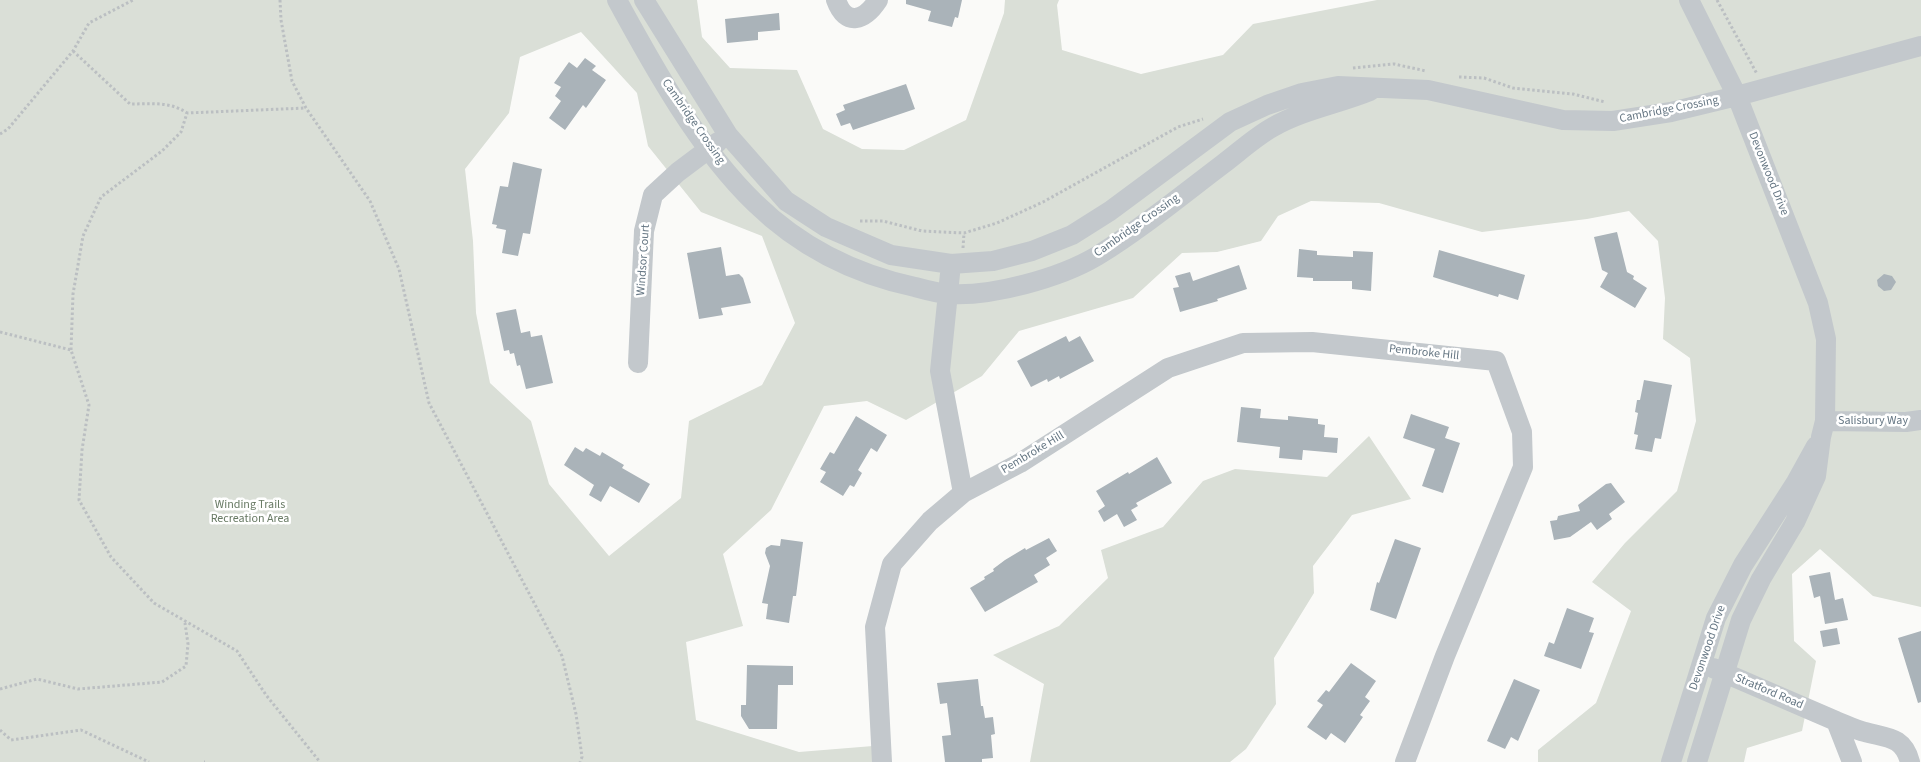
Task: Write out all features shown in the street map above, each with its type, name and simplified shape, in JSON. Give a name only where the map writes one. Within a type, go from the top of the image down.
[{"type":"street","name":"Cambridge Crossing","points":[[617,0],[648,58],[709,149],[754,202],[803,243],[854,270],[904,285],[948,294],[994,291],[1038,281],[1095,257],[1272,128],[1310,110],[1347,100],[1376,88]]},
{"type":"street","name":"Cambridge Crossing","points":[[644,0],[728,135],[786,200],[826,227],[891,255],[951,264],[993,261],[1032,251],[1072,235],[1110,211],[1230,122],[1267,105],[1302,93],[1338,86],[1428,90],[1563,120],[1613,121],[1671,112],[1737,96],[1689,0]]},
{"type":"street","points":[[836,0],[840,10],[850,17],[861,18],[869,13],[878,0]]},
{"type":"street","points":[[1737,96],[1921,46]]},
{"type":"street","name":"Devonwood Drive","points":[[1696,762],[1741,620],[1761,579],[1795,522],[1816,476],[1823,429],[1826,339],[1818,303],[1737,96]]},
{"type":"street","name":"Windsor Court","points":[[638,363],[644,232],[653,195],[678,172],[728,135]]},
{"type":"street","points":[[951,264],[940,371],[962,493]]},
{"type":"street","name":"Pembroke Hill","points":[[882,762],[875,626],[892,564],[930,521],[962,493],[1020,463],[1168,368],[1243,343],[1312,342],[1496,361],[1522,432],[1523,467],[1445,656],[1405,762]]},
{"type":"street","name":"Salisbury Way","points":[[1823,429],[1921,420]]},
{"type":"street","name":"Devonwood Drive","points":[[1671,762],[1716,618],[1743,565],[1795,484],[1823,429]]},
{"type":"street","name":"Stratford Road","points":[[1702,663],[1864,732],[1891,736],[1904,747],[1910,762]]},
{"type":"street","points":[[1836,721],[1852,762]]},
{"type":"path","points":[[0,134],[8,129],[73,51],[89,23],[133,0]]},
{"type":"path","points":[[280,0],[281,20],[292,81],[306,108],[370,201],[399,269],[429,403],[562,656],[576,714],[582,757],[580,762]]},
{"type":"path","points":[[1717,0],[1756,71],[1762,89]]},
{"type":"path","points":[[73,51],[130,104],[163,104],[178,107],[187,113],[306,108]]},
{"type":"path","points":[[1348,68],[1394,64],[1429,72]]},
{"type":"path","points":[[1455,77],[1484,78],[1513,88],[1573,94],[1614,104]]},
{"type":"path","points":[[187,113],[181,132],[162,151],[101,197],[82,236],[73,294],[71,350],[89,405],[82,450],[79,500],[111,557],[154,603],[237,651],[266,695],[320,762]]},
{"type":"path","points":[[856,221],[884,222],[922,231],[964,233],[997,223],[1043,202],[1178,127],[1212,116]]},
{"type":"path","points":[[0,332],[71,350]]},
{"type":"path","points":[[0,689],[37,679],[78,689],[162,682],[186,666],[188,644],[185,622]]},
{"type":"path","points":[[0,730],[11,740],[81,730],[149,762]]},
{"type":"green space","name":"Winding Trails Recreation Area","points":[[0,0],[697,0],[702,37],[730,68],[797,70],[823,129],[862,149],[904,150],[966,120],[1004,13],[1005,0],[1059,0],[1057,5],[1062,50],[1141,74],[1223,55],[1253,24],[1377,0],[1921,0],[1921,607],[1873,596],[1820,549],[1792,574],[1794,641],[1816,661],[1802,731],[1747,748],[1744,762],[1538,762],[1538,750],[1596,703],[1631,611],[1592,582],[1625,543],[1677,491],[1696,421],[1690,358],[1663,339],[1665,298],[1658,241],[1629,211],[1587,219],[1482,232],[1379,203],[1311,201],[1278,216],[1261,241],[1217,252],[1182,253],[1133,298],[1019,331],[982,376],[906,420],[867,401],[824,406],[771,510],[723,554],[743,626],[686,642],[696,720],[799,752],[873,746],[873,762],[0,762]],"holes":[[[581,32],[637,93],[648,146],[701,212],[762,236],[795,323],[762,385],[689,421],[681,498],[609,556],[549,484],[531,421],[490,383],[476,313],[473,241],[465,169],[509,113],[520,57]]]},
{"type":"green space","points":[[1369,436],[1411,499],[1352,515],[1313,566],[1314,593],[1274,658],[1276,704],[1246,749],[1230,762],[1030,762],[1044,684],[993,655],[1059,626],[1108,578],[1101,550],[1163,527],[1203,481],[1235,469],[1327,477]]},
{"type":"building","points":[[906,0],[962,0],[958,18],[955,17],[952,27],[928,21],[931,11],[906,4]]},
{"type":"building","points":[[779,13],[780,30],[758,32],[758,40],[727,43],[725,19]]},
{"type":"building","points":[[585,58],[596,66],[592,70],[606,80],[586,108],[583,105],[565,130],[549,118],[561,101],[555,96],[561,87],[554,83],[569,62],[577,68]]},
{"type":"building","points":[[906,84],[915,109],[853,130],[850,123],[841,126],[836,114],[845,110],[843,105]]},
{"type":"building","points":[[513,162],[542,169],[530,234],[523,233],[518,256],[502,253],[506,230],[496,228],[497,225],[492,224],[500,186],[508,187]]},
{"type":"building","points":[[1617,232],[1627,272],[1634,276],[1633,279],[1647,288],[1635,308],[1600,287],[1608,273],[1602,270],[1594,237]]},
{"type":"building","points":[[721,247],[726,276],[739,274],[743,278],[751,303],[721,308],[723,315],[699,319],[687,253]]},
{"type":"building","points":[[1299,249],[1317,251],[1317,255],[1353,257],[1353,251],[1373,252],[1371,291],[1352,289],[1352,281],[1313,281],[1313,278],[1297,277]]},
{"type":"building","points":[[1439,250],[1525,275],[1518,300],[1499,294],[1498,297],[1433,277]]},
{"type":"building","points":[[1239,265],[1247,289],[1217,299],[1218,301],[1180,312],[1173,288],[1179,287],[1175,276],[1190,272],[1193,281]]},
{"type":"building","points":[[1884,274],[1892,276],[1896,282],[1891,290],[1884,291],[1878,286],[1877,280]]},
{"type":"building","points":[[516,309],[521,333],[530,331],[531,337],[542,335],[553,383],[526,389],[520,365],[517,366],[514,353],[510,354],[509,350],[504,351],[496,313]]},
{"type":"building","points":[[1066,336],[1069,342],[1080,336],[1094,361],[1060,379],[1059,376],[1048,382],[1047,379],[1031,387],[1017,361]]},
{"type":"building","points":[[1644,380],[1672,385],[1661,439],[1655,438],[1652,452],[1635,449],[1638,435],[1634,434],[1638,413],[1635,412],[1637,400],[1640,400]]},
{"type":"building","points":[[1241,407],[1261,409],[1260,418],[1288,420],[1288,416],[1318,419],[1318,424],[1325,425],[1324,437],[1338,438],[1337,453],[1303,450],[1302,460],[1279,458],[1280,447],[1237,442]]},
{"type":"building","points":[[1411,414],[1449,427],[1445,438],[1460,443],[1443,493],[1422,486],[1435,449],[1403,438]]},
{"type":"building","points":[[856,416],[887,435],[877,452],[871,448],[858,470],[862,473],[854,487],[850,485],[843,496],[820,482],[826,472],[820,469],[830,452],[834,454]]},
{"type":"building","points":[[575,447],[583,452],[586,448],[600,456],[602,452],[624,465],[622,468],[650,484],[639,503],[610,486],[601,502],[589,495],[594,485],[564,465]]},
{"type":"building","points":[[1157,457],[1172,483],[1136,503],[1138,506],[1131,510],[1137,520],[1124,527],[1117,514],[1104,522],[1098,511],[1105,506],[1096,491]]},
{"type":"building","points":[[1611,483],[1625,502],[1609,514],[1612,519],[1597,530],[1591,522],[1570,537],[1554,540],[1550,521],[1557,520],[1558,516],[1580,511],[1578,505],[1606,484]]},
{"type":"building","points":[[1049,538],[1057,551],[1046,558],[1050,565],[1034,575],[1038,582],[985,612],[970,588],[985,579],[984,577],[994,571],[993,569],[1005,560],[1025,548],[1026,550]]},
{"type":"building","points":[[781,539],[803,542],[796,596],[793,596],[789,623],[766,619],[768,604],[762,603],[770,566],[765,553],[766,548],[771,545],[780,546]]},
{"type":"building","points":[[1395,539],[1421,548],[1396,619],[1370,610],[1377,582],[1379,583]]},
{"type":"building","points":[[1830,572],[1835,600],[1843,598],[1848,620],[1825,624],[1820,596],[1814,598],[1809,576]]},
{"type":"building","points":[[1567,608],[1594,618],[1589,632],[1594,633],[1581,669],[1544,656],[1549,642],[1554,644]]},
{"type":"building","points":[[1837,628],[1840,644],[1823,647],[1820,631]]},
{"type":"building","points":[[1921,631],[1921,702],[1918,703],[1898,638]]},
{"type":"building","points":[[1351,663],[1376,681],[1365,697],[1370,701],[1360,715],[1363,717],[1345,743],[1331,733],[1326,740],[1307,727],[1323,705],[1317,701],[1326,690],[1329,692]]},
{"type":"building","points":[[747,665],[793,666],[793,685],[778,685],[777,729],[749,729],[741,716],[741,705],[746,705]]},
{"type":"building","points":[[978,679],[981,706],[983,706],[985,718],[993,717],[995,734],[991,735],[993,758],[982,759],[982,762],[945,762],[942,736],[951,735],[947,703],[940,704],[937,683]]},
{"type":"building","points":[[1514,679],[1540,690],[1518,741],[1511,737],[1505,749],[1487,741]]}]
